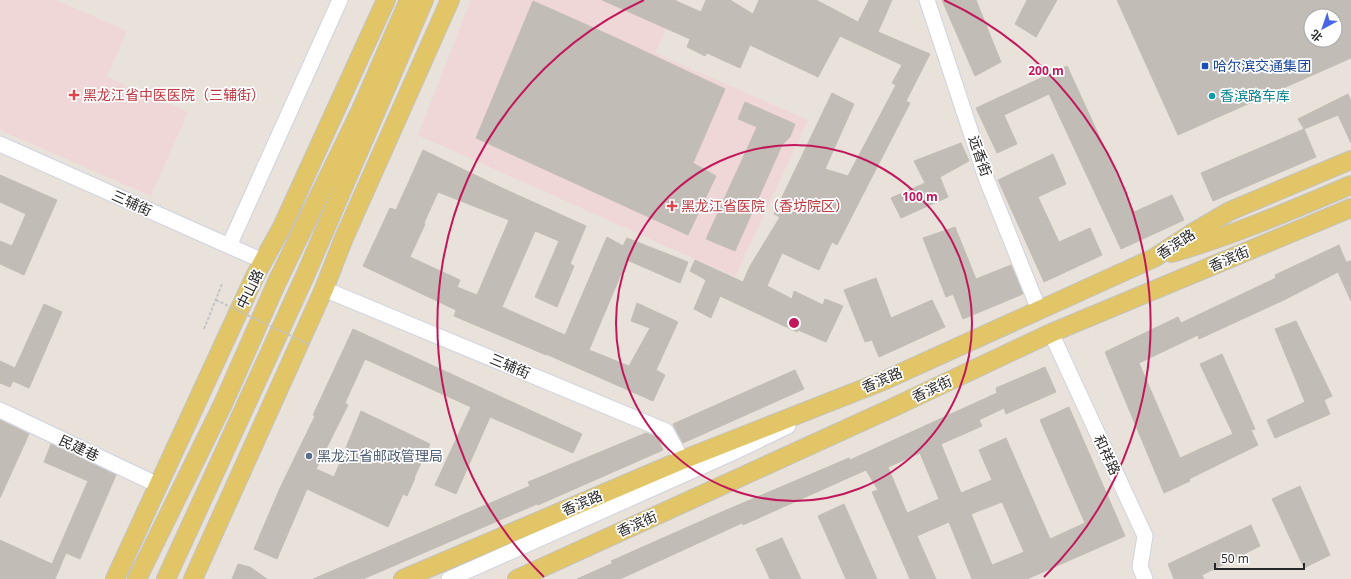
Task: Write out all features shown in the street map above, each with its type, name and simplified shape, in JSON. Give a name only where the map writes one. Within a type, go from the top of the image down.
[{"type":"main road","name":"中山路","points":[[114,579],[255,276],[283,225],[386,0]]},
{"type":"main road","name":"中山路","points":[[137,579],[223,404],[277,282],[360,112],[409,0]]},
{"type":"main road","points":[[166,579],[305,276],[326,223],[424,0]]},
{"type":"main road","points":[[193,579],[324,289],[344,238],[450,0]]},
{"type":"main road","name":"香滨路","points":[[414,577],[682,460],[883,381],[1154,258],[1230,211],[1351,160]]},
{"type":"main road","points":[[1154,258],[1206,243],[1256,225],[1351,185]]},
{"type":"main road","name":"香滨街","points":[[517,579],[892,408],[1051,333],[1351,208]]},
{"type":"main road","points":[[277,282],[283,225]]},
{"type":"main road","points":[[293,302],[344,238]]},
{"type":"main road","points":[[181,434],[223,404]]},
{"type":"main road","points":[[236,427],[238,442],[246,462]]},
{"type":"main road","points":[[207,491],[217,479],[229,470],[246,462]]},
{"type":"street","points":[[228,246],[340,0]]},
{"type":"street","name":"远香街","points":[[927,0],[986,178],[1040,310]]},
{"type":"street","name":"三辅街","points":[[0,144],[263,262]]},
{"type":"street","name":"三辅街","points":[[324,289],[666,431],[682,460]]},
{"type":"street","name":"和祥路","points":[[1051,333],[1145,536],[1140,567],[1146,579]]},
{"type":"street","points":[[450,579],[732,453],[883,381]]},
{"type":"street","name":"民建巷","points":[[0,410],[158,485]]},
{"type":"path","points":[[204,329],[222,284]]},
{"type":"path","points":[[216,300],[310,345]]},
{"type":"shaded area","name":"黑龙江省中医医院（三辅街）","points":[[0,0],[56,0],[127,31],[107,77],[188,112],[151,196],[0,130]]},
{"type":"shaded area","name":"黑龙江省医院（香坊院区）","points":[[471,0],[679,0],[655,53],[808,120],[735,277],[418,135]]},
{"type":"building","points":[[602,0],[674,0],[701,12],[706,0],[730,0],[753,14],[759,0],[816,0],[858,22],[869,0],[892,0],[878,32],[930,54],[906,101],[910,103],[837,245],[832,242],[819,270],[782,253],[767,286],[792,299],[794,291],[823,305],[825,299],[843,306],[826,342],[798,330],[797,332],[720,296],[711,318],[694,309],[706,280],[690,271],[695,260],[743,282],[750,266],[780,217],[774,214],[832,93],[854,104],[825,169],[848,176],[896,85],[892,83],[902,65],[840,36],[818,77],[750,45],[740,68],[707,53],[705,56],[687,47],[690,39]]},
{"type":"building","points":[[942,0],[976,0],[1001,62],[975,76]]},
{"type":"building","points":[[1027,0],[1057,0],[1036,37],[1015,24]]},
{"type":"building","name":"香滨路车库","points":[[1117,0],[1351,0],[1351,58],[1178,135]]},
{"type":"building","points":[[533,1],[725,89],[693,163],[716,176],[688,235],[476,138]]},
{"type":"building","points":[[1067,66],[1134,212],[1172,195],[1184,220],[1121,249],[1049,94],[1004,115],[1017,144],[997,153],[976,108]]},
{"type":"building","points":[[1348,94],[1351,101],[1351,143],[1338,115],[1304,129],[1298,119]]},
{"type":"building","points":[[745,102],[795,124],[790,137],[782,145],[735,251],[706,239],[757,127],[738,119]]},
{"type":"building","points":[[1304,129],[1316,157],[1213,201],[1201,173]]},
{"type":"building","points":[[961,143],[969,161],[940,177],[948,197],[901,218],[891,198],[925,183],[914,161]]},
{"type":"building","points":[[423,150],[586,226],[570,264],[574,266],[557,307],[535,297],[559,241],[535,231],[502,307],[565,335],[607,237],[623,246],[627,238],[688,262],[680,283],[627,260],[589,350],[629,366],[650,328],[631,321],[637,303],[678,322],[656,370],[665,375],[653,401],[454,316],[456,310],[363,266],[390,208],[396,210]],"holes":[[[438,192],[509,220],[477,295],[457,287],[460,280],[410,257]]]},
{"type":"building","points":[[1053,154],[1066,184],[1038,197],[1059,242],[1090,228],[1102,255],[1044,282],[998,180]]},
{"type":"building","points":[[0,175],[57,200],[24,275],[0,264],[0,241],[12,246],[26,214],[0,202]]},
{"type":"building","points":[[955,227],[976,279],[1011,265],[1023,294],[963,319],[953,294],[946,297],[923,238]]},
{"type":"building","points":[[1339,245],[1346,262],[1351,261],[1351,301],[1338,272],[1286,299],[1199,339],[1198,335],[1139,363],[1180,458],[1233,434],[1200,364],[1222,354],[1255,429],[1251,430],[1258,445],[1164,493],[1105,352],[1178,317],[1181,323],[1276,278],[1275,275]]},
{"type":"building","points":[[876,278],[891,318],[932,300],[945,327],[879,357],[872,340],[865,342],[844,290]]},
{"type":"building","points":[[44,304],[62,312],[29,388],[13,381],[10,387],[0,383],[0,361],[15,368]]},
{"type":"building","points":[[1296,321],[1332,396],[1324,400],[1330,414],[1275,438],[1267,420],[1305,402],[1275,329]]},
{"type":"building","points":[[353,329],[582,434],[573,453],[490,417],[456,494],[435,485],[471,407],[365,359],[345,403],[348,405],[316,469],[334,477],[361,411],[430,444],[407,496],[403,494],[388,527],[307,489],[277,559],[254,549],[280,488],[315,416],[313,415]]},
{"type":"building","points":[[1045,367],[1056,392],[1006,414],[1004,408],[979,420],[982,426],[941,444],[961,493],[992,480],[979,450],[1006,438],[1050,539],[1085,523],[1040,420],[1069,407],[1125,536],[1027,579],[972,579],[949,522],[917,536],[936,579],[910,579],[872,492],[878,490],[866,470],[743,525],[742,523],[620,579],[577,579],[613,563],[611,561],[849,458],[850,460],[997,393],[996,388]],"holes":[[[920,453],[939,499],[907,513],[888,467]],[[1002,502],[1024,552],[992,565],[971,514]]]},
{"type":"building","points":[[795,370],[804,389],[683,443],[673,424]]},
{"type":"building","points":[[0,420],[29,434],[0,498]]},
{"type":"building","points":[[646,433],[657,437],[663,450],[363,579],[313,579],[530,486],[528,482]]},
{"type":"building","points":[[51,444],[116,475],[80,559],[66,553],[55,579],[0,579],[0,540],[52,564],[88,481],[44,462]]},
{"type":"building","points":[[1300,486],[1330,555],[1304,568],[1272,499]]},
{"type":"building","points":[[844,504],[877,579],[846,579],[818,516]]},
{"type":"building","points":[[1251,525],[1260,546],[1202,575],[1204,579],[1174,579],[1168,564]]},
{"type":"building","points":[[782,538],[801,579],[770,579],[756,549]]},
{"type":"building","points":[[238,564],[250,567],[267,579],[232,579]]},
{"type":"place","name":"哈尔滨交通集团","points":[[1205,66]]},
{"type":"place","name":"黑龙江省中医医院（三辅街）","points":[[74,95]]},
{"type":"place","name":"香滨路车库","points":[[1212,96]]},
{"type":"place","name":"黑龙江省医院（香坊院区）","points":[[672,206]]},
{"type":"place","name":"黑龙江省邮政管理局","points":[[309,456]]}]
